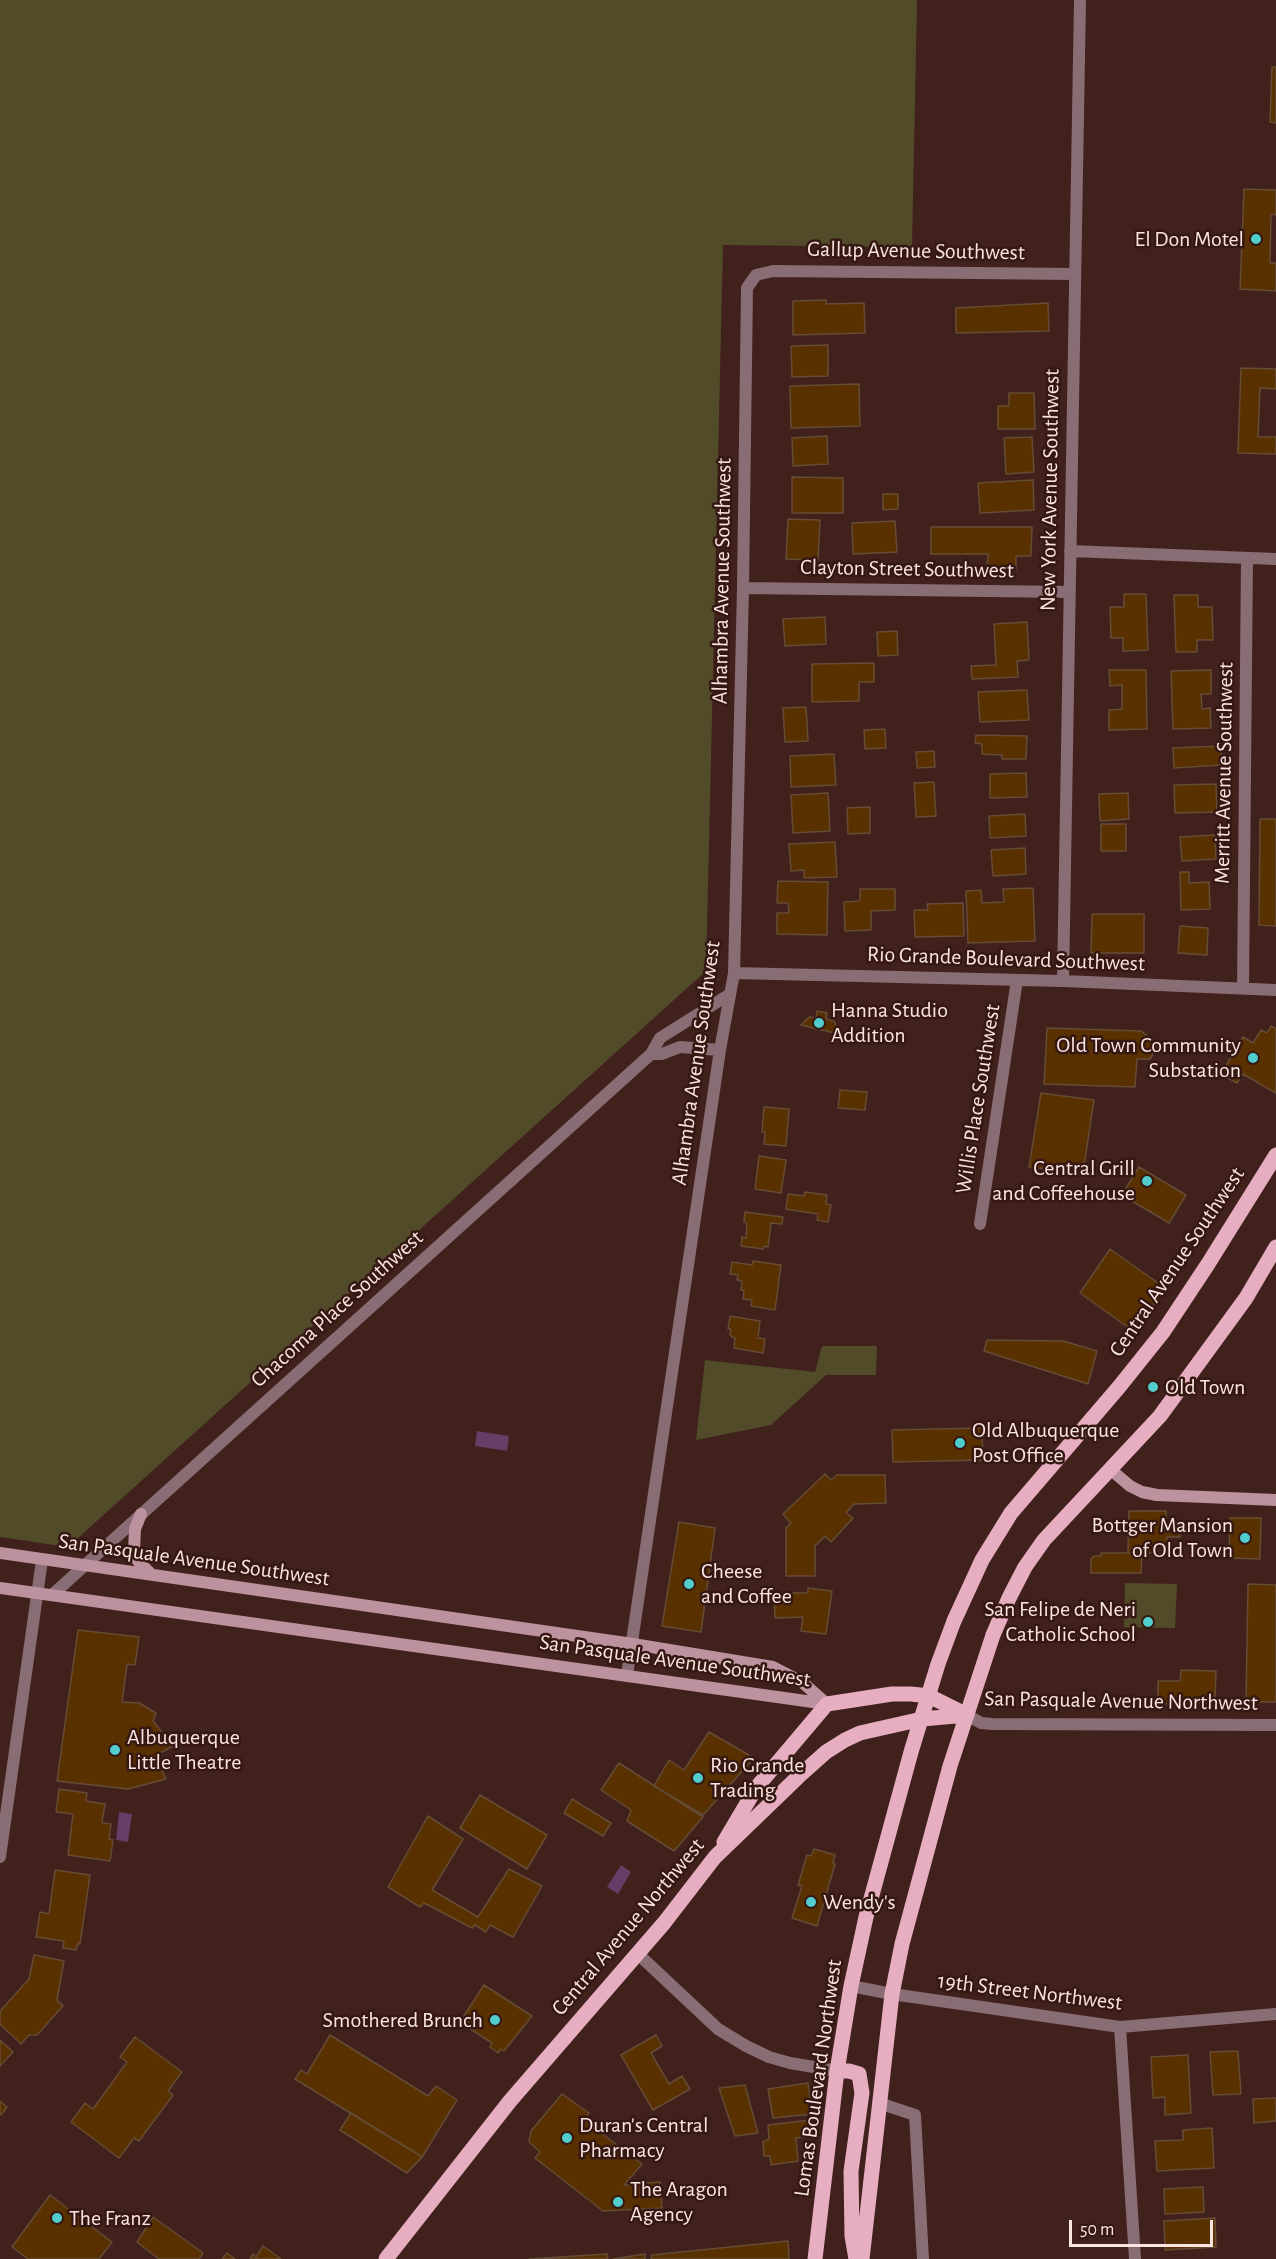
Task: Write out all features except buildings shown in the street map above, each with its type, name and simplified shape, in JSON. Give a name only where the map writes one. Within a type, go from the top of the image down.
[{"type":"main road","name":"Central Avenue Southwest","points":[[929,1696],[954,1620],[969,1585],[996,1535],[1017,1504],[1112,1396],[1163,1332],[1276,1155]]},
{"type":"main road","points":[[862,2259],[882,2104],[892,1994],[916,1886],[993,1635],[1025,1567],[1044,1540],[1160,1416],[1246,1298],[1276,1247]]},
{"type":"main road","points":[[715,1857],[756,1788],[826,1704],[892,1694],[929,1696],[967,1715]]},
{"type":"main road","name":"Lomas Boulevard Northwest","points":[[816,2259],[837,2071],[851,1986],[882,1856],[929,1696]]},
{"type":"main road","name":"Central Avenue Northwest","points":[[386,2259],[510,2101],[637,1953],[715,1857],[826,1752],[861,1733],[922,1719],[967,1715]]},
{"type":"main road","points":[[837,2071],[859,2074],[862,2093],[851,2171],[852,2236],[856,2259]]},
{"type":"street","name":"New York Avenue Southwest","points":[[1063,981],[1080,0]]},
{"type":"street","name":"Gallup Avenue Southwest","points":[[756,275],[773,271],[1075,274]]},
{"type":"street","name":"Alhambra Avenue Southwest","points":[[627,1675],[720,1050],[734,974],[743,588],[746,296],[751,281],[756,275]]},
{"type":"street","points":[[1070,551],[1276,559]]},
{"type":"street","name":"Merritt Avenue Southwest","points":[[1243,988],[1247,558]]},
{"type":"street","name":"Clayton Street Southwest","points":[[743,588],[1070,592]]},
{"type":"street","name":"Rio Grande Boulevard Southwest","points":[[734,974],[1063,981],[1276,990]]},
{"type":"street","name":"Willis Place Southwest","points":[[980,1224],[1017,980]]},
{"type":"street","name":"Chacoma Place Southwest","points":[[52,1595],[651,1054],[660,1038],[730,994]]},
{"type":"street","name":"Chacoma Place Southwest","points":[[651,1054],[662,1054],[680,1047],[720,1050]]},
{"type":"street","points":[[1110,1469],[1130,1486],[1142,1492],[1157,1495],[1276,1500]]},
{"type":"street","points":[[141,1514],[135,1528],[134,1550],[138,1561],[152,1575]]},
{"type":"street","name":"San Pasquale Avenue Southwest","points":[[0,1553],[633,1644],[773,1668],[802,1682],[826,1704]]},
{"type":"street","points":[[0,1857],[42,1560]]},
{"type":"street","name":"San Pasquale Avenue Southwest","points":[[0,1588],[826,1704]]},
{"type":"street","name":"San Pasquale Avenue Northwest","points":[[967,1715],[981,1723],[992,1724],[1276,1725]]},
{"type":"street","points":[[637,1953],[718,2029],[746,2046],[769,2057],[790,2063],[837,2071]]},
{"type":"street","name":"19th Street Northwest","points":[[851,1986],[1120,2027],[1276,2014]]},
{"type":"street","points":[[1120,2027],[1135,2259]]},
{"type":"street","points":[[882,2104],[915,2115],[923,2259]]},
{"type":"shaded area","points":[[0,0],[917,0],[912,247],[723,245],[706,971],[68,1547],[0,1537]]},
{"type":"shaded area","points":[[822,1346],[877,1346],[876,1375],[826,1375],[771,1425],[696,1440],[705,1360],[815,1372]]},
{"type":"shaded area","points":[[477,1431],[509,1436],[507,1451],[475,1446]]},
{"type":"shaded area","points":[[1125,1583],[1177,1584],[1175,1628],[1124,1627]]},
{"type":"shaded area","points":[[119,1812],[132,1814],[128,1842],[116,1840]]},
{"type":"shaded area","points":[[621,1865],[631,1872],[618,1894],[607,1887]]},
{"type":"place","name":"El Don Motel","points":[[1256,239]]},
{"type":"place","name":"Hanna Studio Addition","points":[[819,1023]]},
{"type":"place","name":"Old Town Community Substation","points":[[1253,1058]]},
{"type":"place","name":"Central Grill and Coffeehouse","points":[[1147,1181]]},
{"type":"place","name":"Old Town","points":[[1153,1387]]},
{"type":"place","name":"Old Albuquerque Post Office","points":[[960,1443]]},
{"type":"place","name":"Bottger Mansion of Old Town","points":[[1245,1538]]},
{"type":"place","name":"Cheese and Coffee","points":[[689,1584]]},
{"type":"place","name":"San Felipe de Neri Catholic School","points":[[1148,1622]]},
{"type":"place","name":"Albuquerque Little Theatre","points":[[115,1750]]},
{"type":"place","name":"Rio Grande Trading","points":[[698,1778]]},
{"type":"place","name":"Wendy's","points":[[811,1902]]},
{"type":"place","name":"Smothered Brunch","points":[[495,2020]]},
{"type":"place","name":"Duran's Central Pharmacy","points":[[567,2138]]},
{"type":"place","name":"The Aragon Agency","points":[[618,2202]]},
{"type":"place","name":"The Franz","points":[[57,2218]]}]
